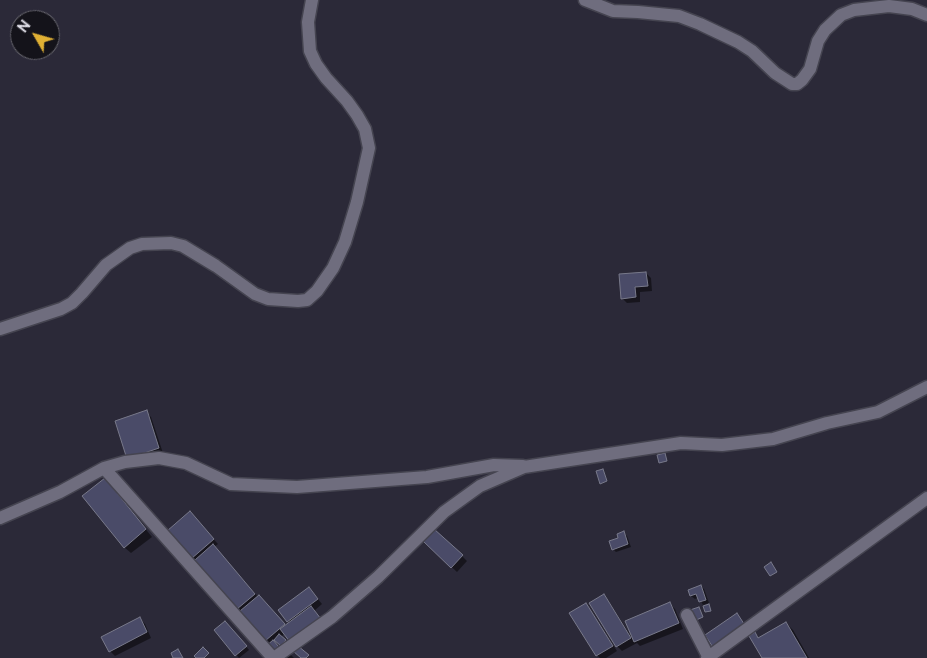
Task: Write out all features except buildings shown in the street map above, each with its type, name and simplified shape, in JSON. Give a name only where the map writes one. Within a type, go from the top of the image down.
[{"type":"street","points":[[0,329],[67,306],[82,293],[106,265],[130,248],[142,244],[171,243],[183,246],[216,266],[255,294],[268,299],[307,300],[317,291],[333,268],[345,242],[357,202],[369,148],[365,129],[357,115],[316,64],[310,51],[308,22],[312,0]]},
{"type":"street","points":[[585,0],[613,11],[679,16],[700,24],[738,42],[752,51],[775,73],[792,84],[797,84],[802,80],[810,69],[818,41],[825,30],[841,16],[854,10],[889,6],[901,7],[927,15]]},
{"type":"street","points":[[0,518],[60,492],[104,468],[125,462],[159,458],[186,463],[231,484],[297,487],[427,477],[494,465],[524,467],[681,443],[722,445],[773,439],[827,422],[878,412],[927,386]]},
{"type":"street","points":[[104,468],[273,658],[332,617],[352,600],[444,512],[480,486],[524,467]]},
{"type":"street","points":[[687,615],[708,658],[927,498]]}]
